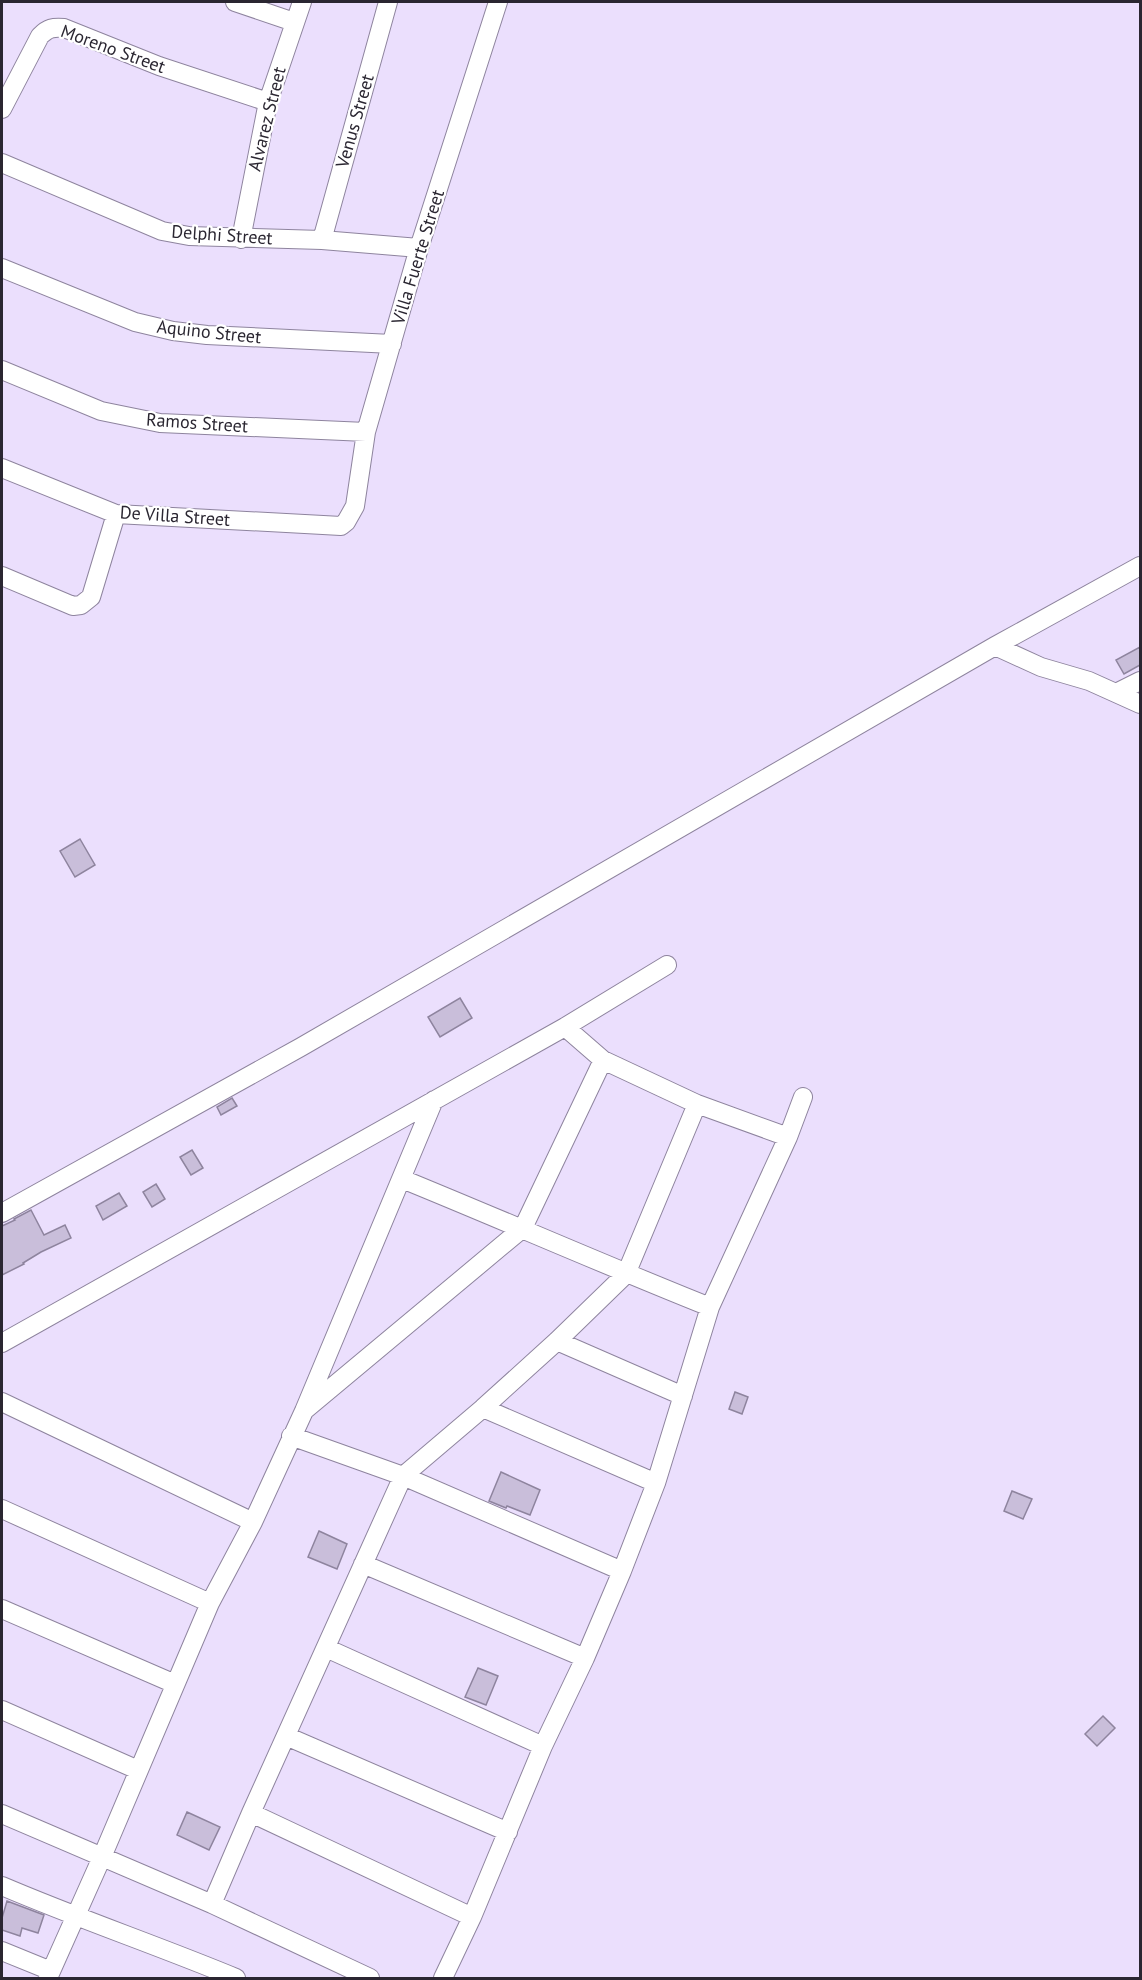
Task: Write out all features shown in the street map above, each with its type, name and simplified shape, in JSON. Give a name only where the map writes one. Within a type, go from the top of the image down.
[{"type":"street","points":[[235,2],[294,22]]},
{"type":"street","name":"Alvarez Street","points":[[241,239],[268,102],[302,2]]},
{"type":"street","name":"Venus Street","points":[[322,240],[388,2]]},
{"type":"street","name":"Villa Fuerte Street","points":[[351,515],[355,506],[366,432],[419,248],[498,2]]},
{"type":"street","name":"Moreno Street","points":[[2,109],[40,36],[54,27],[64,28],[159,66],[268,102]]},
{"type":"street","name":"Delphi Street","points":[[2,163],[162,231],[189,236],[322,240],[419,248]]},
{"type":"street","name":"Aquino Street","points":[[2,268],[135,322],[173,331],[207,335],[392,344]]},
{"type":"street","name":"Ramos Street","points":[[2,370],[101,411],[160,423],[366,432]]},
{"type":"street","name":"De Villa Street","points":[[2,468],[116,514],[341,525],[351,515]]},
{"type":"street","points":[[2,576],[73,606],[86,603],[91,597],[116,514]]},
{"type":"street","points":[[2,1213],[311,1041],[995,646],[1140,566]]},
{"type":"street","points":[[995,646],[1041,667],[1089,681],[1140,704]]},
{"type":"street","points":[[1116,693],[1140,681]]},
{"type":"street","points":[[2,1343],[565,1027],[667,965]]},
{"type":"street","points":[[565,1027],[603,1060],[697,1104],[788,1137]]},
{"type":"street","points":[[304,1411],[523,1228],[603,1060]]},
{"type":"street","points":[[443,1978],[472,1917],[543,1746],[585,1658],[622,1571],[656,1483],[710,1307],[788,1137],[803,1097]]},
{"type":"street","points":[[2,1951],[50,1975],[210,1603],[252,1522],[304,1411],[434,1100]]},
{"type":"street","points":[[212,1904],[250,1813],[403,1476],[557,1341],[626,1274],[697,1104]]},
{"type":"street","points":[[402,1179],[710,1307]]},
{"type":"street","points":[[557,1341],[683,1396]]},
{"type":"street","points":[[2,1402],[252,1522]]},
{"type":"street","points":[[483,1408],[656,1483]]},
{"type":"street","points":[[291,1436],[403,1476],[622,1571]]},
{"type":"street","points":[[2,1509],[210,1603]]},
{"type":"street","points":[[363,1564],[585,1658]]},
{"type":"street","points":[[2,1610],[175,1684]]},
{"type":"street","points":[[326,1648],[543,1746]]},
{"type":"street","points":[[2,1710],[138,1770]]},
{"type":"street","points":[[286,1736],[508,1832]]},
{"type":"street","points":[[250,1813],[472,1917]]},
{"type":"street","points":[[2,1814],[212,1904],[370,1978]]},
{"type":"street","points":[[2,1886],[236,1978]]},
{"type":"building","points":[[1140,647],[1140,665],[1124,674],[1116,660]]},
{"type":"building","points":[[80,839],[95,865],[75,877],[60,851]]},
{"type":"building","points":[[460,998],[472,1018],[440,1037],[428,1017]]},
{"type":"building","points":[[232,1098],[237,1106],[221,1115],[217,1107]]},
{"type":"building","points":[[192,1150],[203,1168],[191,1175],[180,1157]]},
{"type":"building","points":[[156,1184],[165,1199],[152,1207],[143,1192]]},
{"type":"building","points":[[119,1193],[127,1206],[103,1220],[96,1206]]},
{"type":"building","points":[[31,1210],[44,1235],[65,1225],[71,1238],[41,1252],[2,1275],[2,1226]]},
{"type":"building","points":[[735,1392],[748,1397],[742,1414],[729,1409]]},
{"type":"building","points":[[501,1472],[540,1490],[530,1515],[489,1501]]},
{"type":"building","points":[[1012,1491],[1032,1499],[1023,1519],[1004,1511]]},
{"type":"building","points":[[319,1531],[347,1544],[337,1569],[308,1557]]},
{"type":"building","points":[[478,1668],[498,1676],[486,1705],[465,1697]]},
{"type":"building","points":[[1103,1716],[1115,1728],[1097,1746],[1085,1734]]},
{"type":"building","points":[[187,1812],[220,1827],[209,1850],[177,1835]]},
{"type":"building","points":[[7,1901],[44,1915],[38,1933],[22,1928],[20,1936],[2,1930],[2,1918]]}]
